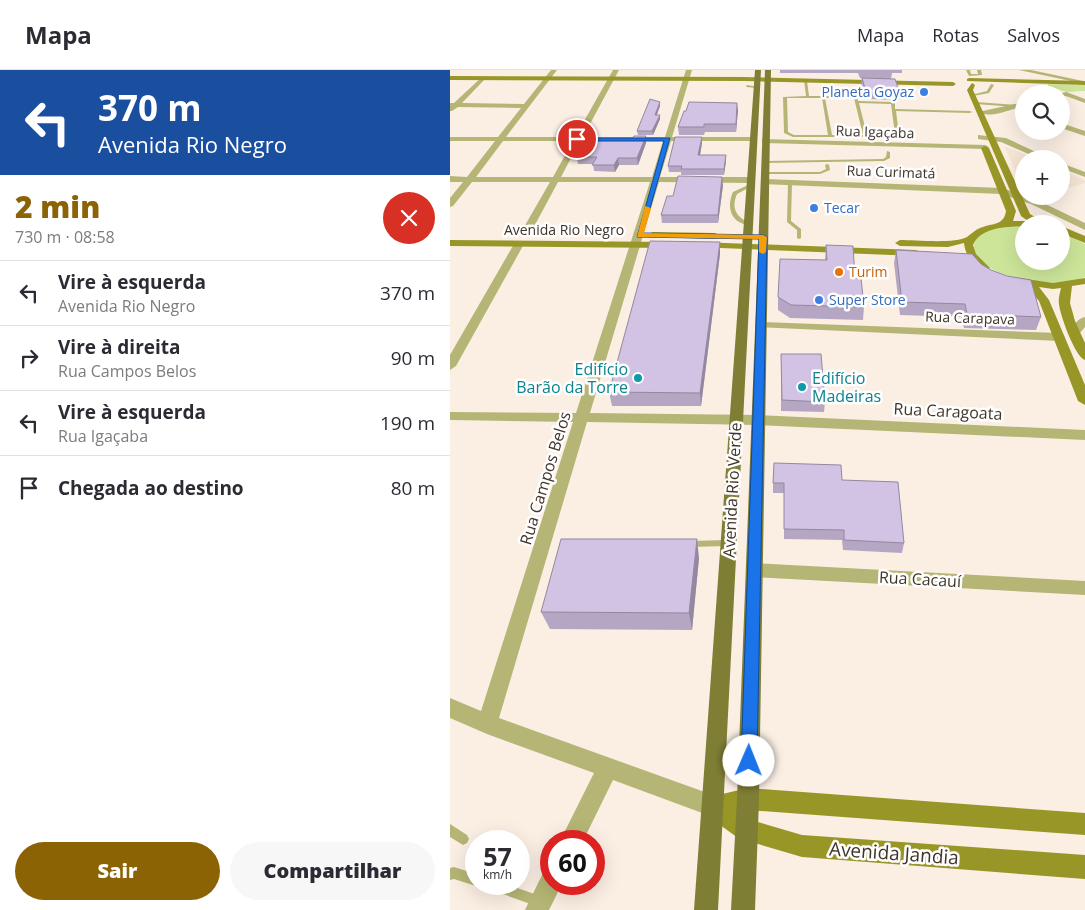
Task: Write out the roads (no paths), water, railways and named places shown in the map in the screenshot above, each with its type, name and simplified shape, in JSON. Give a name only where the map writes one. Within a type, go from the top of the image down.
[{"type":"main road","name":"Avenida Rio Verde","points":[[743,910],[748,799],[768,75]]},
{"type":"main road","name":"Avenida Rio Verde","points":[[706,910],[757,78]]},
{"type":"street","points":[[1022,70],[1084,82]]},
{"type":"street","points":[[1052,76],[1062,70]]},
{"type":"street","points":[[450,111],[453,105],[487,74]]},
{"type":"street","points":[[450,76],[487,74],[613,74],[757,78]]},
{"type":"street","points":[[450,204],[550,74]]},
{"type":"street","points":[[450,366],[613,74]]},
{"type":"street","points":[[688,75],[729,81],[768,75],[824,78],[962,80],[992,85],[1015,85]]},
{"type":"street","name":"Rua Campos Belos","points":[[487,724],[688,75]]},
{"type":"street","points":[[768,75],[805,81],[962,80],[981,78],[1044,85],[1084,82]]},
{"type":"street","points":[[805,81],[806,79],[824,78]]},
{"type":"street","points":[[962,80],[975,99],[1015,192]]},
{"type":"street","points":[[962,80],[961,89],[973,120]]},
{"type":"street","points":[[1070,93],[1085,92]]},
{"type":"street","points":[[1070,96],[1085,101]]},
{"type":"street","points":[[453,105],[526,106]]},
{"type":"street","points":[[981,112],[1015,106]]},
{"type":"street","points":[[977,128],[1011,211],[1010,219],[1006,223]]},
{"type":"street","points":[[1070,129],[1085,134]]},
{"type":"street","points":[[981,137],[1003,140],[1026,150]]},
{"type":"street","points":[[450,139],[753,139]]},
{"type":"street","name":"Rua Igaçaba","points":[[765,141],[985,147]]},
{"type":"street","points":[[1073,170],[1085,166]]},
{"type":"street","points":[[1070,169],[1085,175]]},
{"type":"street","name":"Rua Curimatá","points":[[765,177],[790,183],[987,189],[1015,194]]},
{"type":"street","points":[[450,179],[656,180],[750,183]]},
{"type":"street","name":"Rua Curimatá","points":[[1039,205],[1085,227]]},
{"type":"street","points":[[976,261],[968,246],[970,239],[978,231],[990,226],[1015,223]]},
{"type":"street","points":[[1070,228],[1085,227]]},
{"type":"street","points":[[1070,233],[1085,240]]},
{"type":"street","name":"Avenida Rio Negro","points":[[450,234],[522,239],[746,241],[950,255]]},
{"type":"street","name":"Avenida Rio Negro","points":[[763,242],[799,238],[937,244],[970,239]]},
{"type":"street","name":"Avenida Rio Negro","points":[[450,243],[522,239]]},
{"type":"street","points":[[963,257],[976,261],[999,275],[1035,289],[1044,300],[1085,401]]},
{"type":"street","points":[[1022,283],[1052,286],[1078,284]]},
{"type":"street","points":[[1078,284],[1063,294],[1064,309],[1085,356]]},
{"type":"street","points":[[1075,332],[1085,320]]},
{"type":"street","name":"Rua Carapava","points":[[761,325],[1059,337]]},
{"type":"street","name":"Rua Caragoata","points":[[450,416],[736,419],[1085,435]]},
{"type":"street","name":"Rua Cacauí","points":[[754,570],[1085,588]]},
{"type":"street","name":"Avenida Jandia","points":[[450,708],[487,724],[713,806],[746,830],[802,846],[1085,867]]},
{"type":"street","points":[[576,830],[608,767]]},
{"type":"street","points":[[713,806],[748,799],[1085,824]]},
{"type":"lane","points":[[979,70],[981,78]]},
{"type":"lane","points":[[747,86],[757,78]]},
{"type":"lane","points":[[805,81],[808,97]]},
{"type":"lane","points":[[975,99],[988,92],[992,85]]},
{"type":"lane","points":[[822,88],[830,135]]},
{"type":"lane","points":[[854,91],[865,136]]},
{"type":"lane","points":[[856,97],[785,97],[786,133],[793,136],[896,136],[898,134],[891,102],[857,102]]},
{"type":"lane","points":[[975,99],[1015,106]]},
{"type":"lane","points":[[894,110],[970,112]]},
{"type":"lane","points":[[830,135],[890,140],[900,145]]},
{"type":"lane","points":[[870,151],[872,160]]},
{"type":"lane","points":[[854,152],[854,160]]},
{"type":"lane","points":[[765,162],[887,159],[888,152]]},
{"type":"lane","points":[[765,177],[820,174],[828,170],[828,165]]},
{"type":"lane","points":[[748,224],[734,216],[731,206],[735,193],[750,183]]},
{"type":"lane","points":[[790,183],[789,222],[799,229],[799,238]]},
{"type":"lane","points":[[675,544],[729,543]]},
{"type":"lane","points":[[450,830],[463,839]]},
{"type":"lane","points":[[450,874],[454,873],[465,876]]},
{"type":"lane","points":[[530,895],[543,898]]},
{"type":"place","name":"Planeta Goyaz","points":[[924,92]]},
{"type":"place","name":"Tecar","points":[[814,208]]},
{"type":"place","name":"Turim","points":[[839,272]]},
{"type":"place","name":"Super Store","points":[[819,300]]},
{"type":"place","name":"Edifício Barão da Torre","points":[[638,378]]},
{"type":"place","name":"Edifício Madeiras","points":[[802,387]]}]
